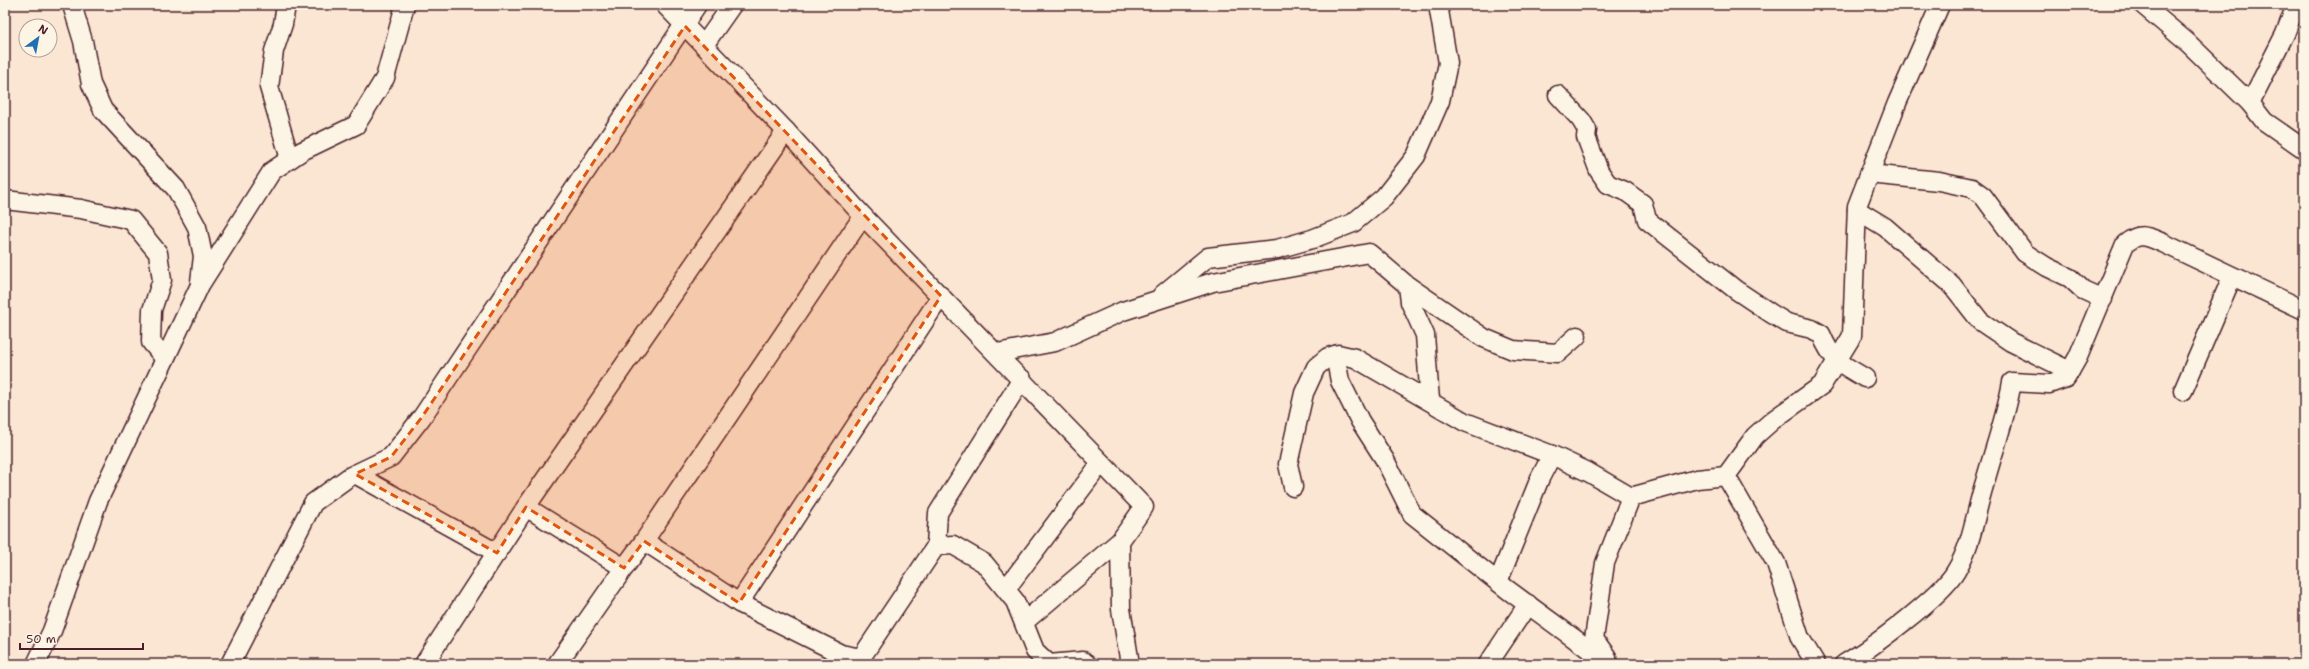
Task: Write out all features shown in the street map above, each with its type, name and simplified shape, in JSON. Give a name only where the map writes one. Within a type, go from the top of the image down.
[{"type":"street","points":[[72,5],[83,41],[91,84],[103,110],[176,189],[196,227],[203,256],[200,285]]},
{"type":"street","points":[[286,5],[283,24],[274,51],[269,87],[290,159]]},
{"type":"street","points":[[36,664],[52,631],[98,501],[200,285],[272,170],[356,125],[385,78],[405,5]]},
{"type":"street","points":[[665,5],[786,131],[863,216],[997,353],[1144,507],[1120,541],[1024,622]]},
{"type":"street","points":[[230,664],[313,503],[355,474],[391,456],[422,417],[685,26],[697,5]]},
{"type":"street","points":[[704,45],[732,5]]},
{"type":"street","points":[[1157,300],[1208,257],[1277,248],[1312,239],[1353,223],[1384,197],[1416,156],[1440,101],[1448,63],[1438,5]]},
{"type":"street","points":[[1293,488],[1288,464],[1304,393],[1316,367],[1328,357],[1334,355],[1355,358],[1465,422],[1552,455],[1588,472],[1631,497],[1697,479],[1726,476],[1755,436],[1773,420],[1822,384],[1852,336],[1857,210],[1869,174],[1897,103],[1940,5]]},
{"type":"street","points":[[2143,5],[2188,43],[2250,103],[2264,121],[2304,149]]},
{"type":"street","points":[[2250,103],[2285,34],[2296,5]]},
{"type":"street","points":[[1558,95],[1584,125],[1590,152],[1599,171],[1608,184],[1625,191],[1643,204],[1647,220],[1736,290],[1787,323],[1821,334],[1827,350],[1836,361],[1865,378]]},
{"type":"street","points":[[424,664],[526,508],[786,131]]},
{"type":"street","points":[[1869,174],[1939,181],[1972,188],[1983,196],[2025,253],[2070,278],[2083,290],[2103,299]]},
{"type":"street","points":[[5,200],[81,209],[131,220],[158,253],[162,280],[152,310],[151,342],[165,359]]},
{"type":"street","points":[[1857,210],[1885,227],[1952,285],[1980,321],[2011,342],[2070,370]]},
{"type":"street","points":[[557,664],[644,541],[863,216]]},
{"type":"street","points":[[1844,664],[1859,656],[1935,596],[1955,572],[1970,542],[1977,518],[1984,483],[2000,435],[2012,382],[2049,384],[2066,378],[2078,358],[2125,244],[2135,236],[2146,236],[2152,238],[2304,310]]},
{"type":"street","points":[[997,353],[1056,342],[1123,311],[1213,282],[1369,253],[1408,286],[1484,338],[1513,350],[1558,353],[1577,336]]},
{"type":"street","points":[[2183,391],[2232,277]]},
{"type":"street","points":[[1408,286],[1410,302],[1425,335],[1430,401]]},
{"type":"street","points":[[739,603],[941,296]]},
{"type":"street","points":[[1334,355],[1340,382],[1360,421],[1384,460],[1412,514],[1498,582],[1611,664]]},
{"type":"street","points":[[644,541],[739,603],[838,659],[865,661],[936,546],[938,513],[1022,379]]},
{"type":"street","points":[[1498,582],[1540,478],[1552,455]]},
{"type":"street","points":[[1006,589],[1101,463]]},
{"type":"street","points":[[355,474],[497,553]]},
{"type":"street","points":[[1726,476],[1776,563],[1800,638],[1816,664]]},
{"type":"street","points":[[1611,664],[1594,639],[1605,563],[1631,497]]},
{"type":"street","points":[[526,508],[624,568]]},
{"type":"street","points":[[1120,541],[1121,609],[1130,664]]},
{"type":"street","points":[[936,546],[953,545],[984,563],[1015,600],[1035,652],[1049,664],[1083,661],[1087,664]]},
{"type":"street","points":[[1488,664],[1528,604]]},
{"type":"highlighted area","points":[[685,26],[941,296],[739,603],[644,541],[624,568],[526,507],[497,553],[355,474],[391,457],[422,417]]}]
